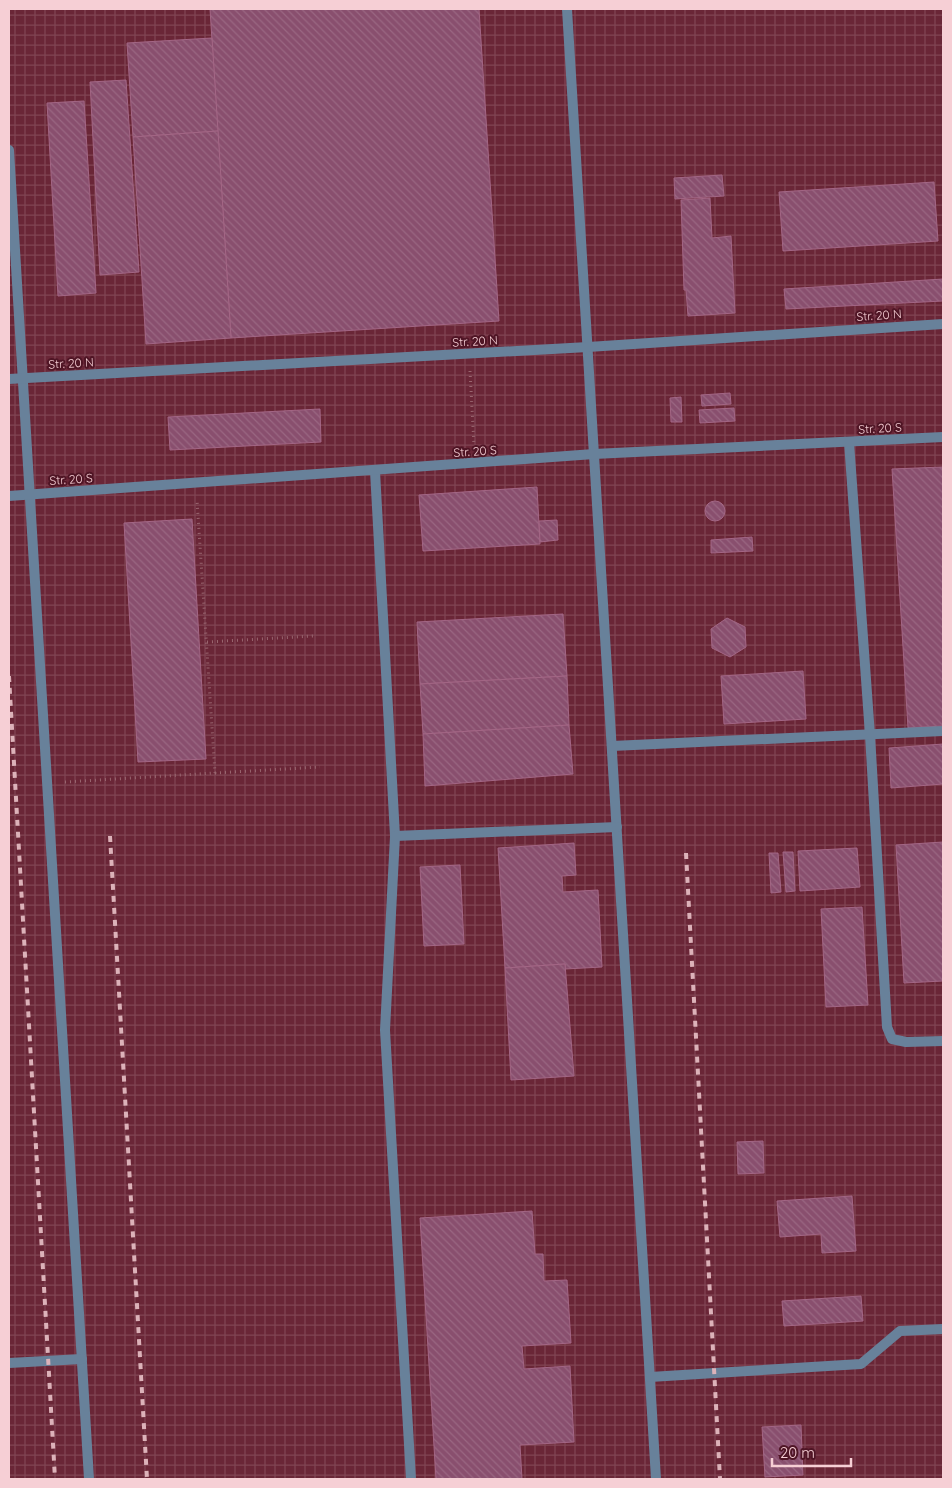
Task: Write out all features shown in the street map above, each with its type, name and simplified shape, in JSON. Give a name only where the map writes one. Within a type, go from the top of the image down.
[{"type":"lane","points":[[568,9],[656,1479]]},
{"type":"lane","points":[[9,150],[89,1479]]},
{"type":"lane","name":"Str. 20 N","points":[[9,379],[588,347],[943,324]]},
{"type":"lane","name":"Str. 20 S","points":[[9,496],[594,454],[943,437]]},
{"type":"lane","points":[[849,442],[870,735],[887,1027],[892,1039],[906,1042],[943,1041]]},
{"type":"lane","points":[[375,471],[395,836],[385,1030],[411,1479]]},
{"type":"lane","points":[[612,746],[943,731]]},
{"type":"lane","points":[[395,836],[617,827]]},
{"type":"lane","points":[[650,1378],[861,1364],[900,1331],[943,1329]]},
{"type":"lane","points":[[9,1363],[82,1360]]},
{"type":"path","points":[[469,354],[475,463]]},
{"type":"path","points":[[196,483],[215,773]]},
{"type":"path","points":[[207,642],[313,636]]},
{"type":"path","points":[[47,783],[320,767]]},
{"type":"shaded area","points":[[9,9],[943,9],[943,1479],[9,1479]]},
{"type":"building","points":[[210,9],[479,9],[499,321],[231,338]]},
{"type":"building","points":[[212,38],[218,131],[133,137],[127,43]]},
{"type":"building","points":[[126,80],[139,272],[100,275],[90,82]]},
{"type":"building","points":[[84,101],[96,293],[58,296],[47,103]]},
{"type":"building","points":[[218,131],[231,338],[146,344],[133,137]]},
{"type":"building","points":[[722,175],[724,196],[675,199],[674,178]]},
{"type":"building","points":[[934,182],[938,241],[783,251],[779,192]]},
{"type":"building","points":[[710,198],[712,238],[731,236],[735,313],[688,316],[686,290],[684,290],[681,200]]},
{"type":"building","points":[[943,279],[943,301],[786,309],[784,289]]},
{"type":"building","points":[[730,393],[731,404],[702,406],[701,395]]},
{"type":"building","points":[[681,397],[682,422],[671,422],[670,398]]},
{"type":"building","points":[[734,408],[735,421],[700,423],[699,410]]},
{"type":"building","points":[[320,409],[321,442],[170,450],[168,417]]},
{"type":"building","points":[[943,467],[943,726],[908,728],[892,469]]},
{"type":"building","points":[[537,487],[540,544],[423,551],[419,495]]},
{"type":"building","points":[[715,501],[722,504],[725,511],[722,518],[715,521],[708,518],[705,511],[708,504]]},
{"type":"building","points":[[192,519],[206,759],[138,762],[124,523]]},
{"type":"building","points":[[557,520],[558,540],[540,542],[539,521]]},
{"type":"building","points":[[752,537],[753,551],[711,553],[711,540]]},
{"type":"building","points":[[563,614],[567,676],[420,684],[417,622]]},
{"type":"building","points":[[727,618],[745,627],[746,647],[730,657],[712,648],[711,629]]},
{"type":"building","points":[[803,671],[806,719],[724,724],[721,676]]},
{"type":"building","points":[[567,676],[569,725],[423,734],[420,684]]},
{"type":"building","points":[[569,725],[573,774],[425,786],[423,734]]},
{"type":"building","points":[[943,744],[943,784],[891,788],[889,748]]},
{"type":"building","points":[[943,842],[943,981],[904,983],[896,845]]},
{"type":"building","points":[[574,843],[576,875],[562,876],[563,892],[598,890],[602,967],[565,969],[565,964],[505,968],[498,848]]},
{"type":"building","points":[[857,848],[860,887],[800,891],[798,851]]},
{"type":"building","points":[[783,852],[793,852],[795,891],[786,892]]},
{"type":"building","points":[[769,853],[778,853],[781,892],[771,893]]},
{"type":"building","points":[[460,865],[464,944],[424,946],[420,867]]},
{"type":"building","points":[[862,907],[868,1005],[826,1007],[821,909]]},
{"type":"building","points":[[565,964],[574,1076],[511,1080],[505,968]]},
{"type":"building","points":[[763,1141],[764,1173],[738,1174],[737,1142]]},
{"type":"building","points":[[852,1196],[856,1251],[822,1253],[821,1234],[780,1237],[777,1201]]},
{"type":"building","points":[[532,1211],[535,1254],[543,1254],[544,1281],[567,1280],[571,1343],[522,1346],[524,1369],[570,1366],[574,1442],[520,1445],[522,1479],[436,1479],[420,1218]]},
{"type":"building","points":[[861,1296],[863,1321],[784,1326],[782,1301]]},
{"type":"building","points":[[801,1425],[803,1475],[765,1477],[762,1427]]},
{"type":"railway","points":[[9,676],[55,1479]]},
{"type":"railway","points":[[110,836],[147,1479]]},
{"type":"railway","points":[[686,853],[720,1479]]}]
